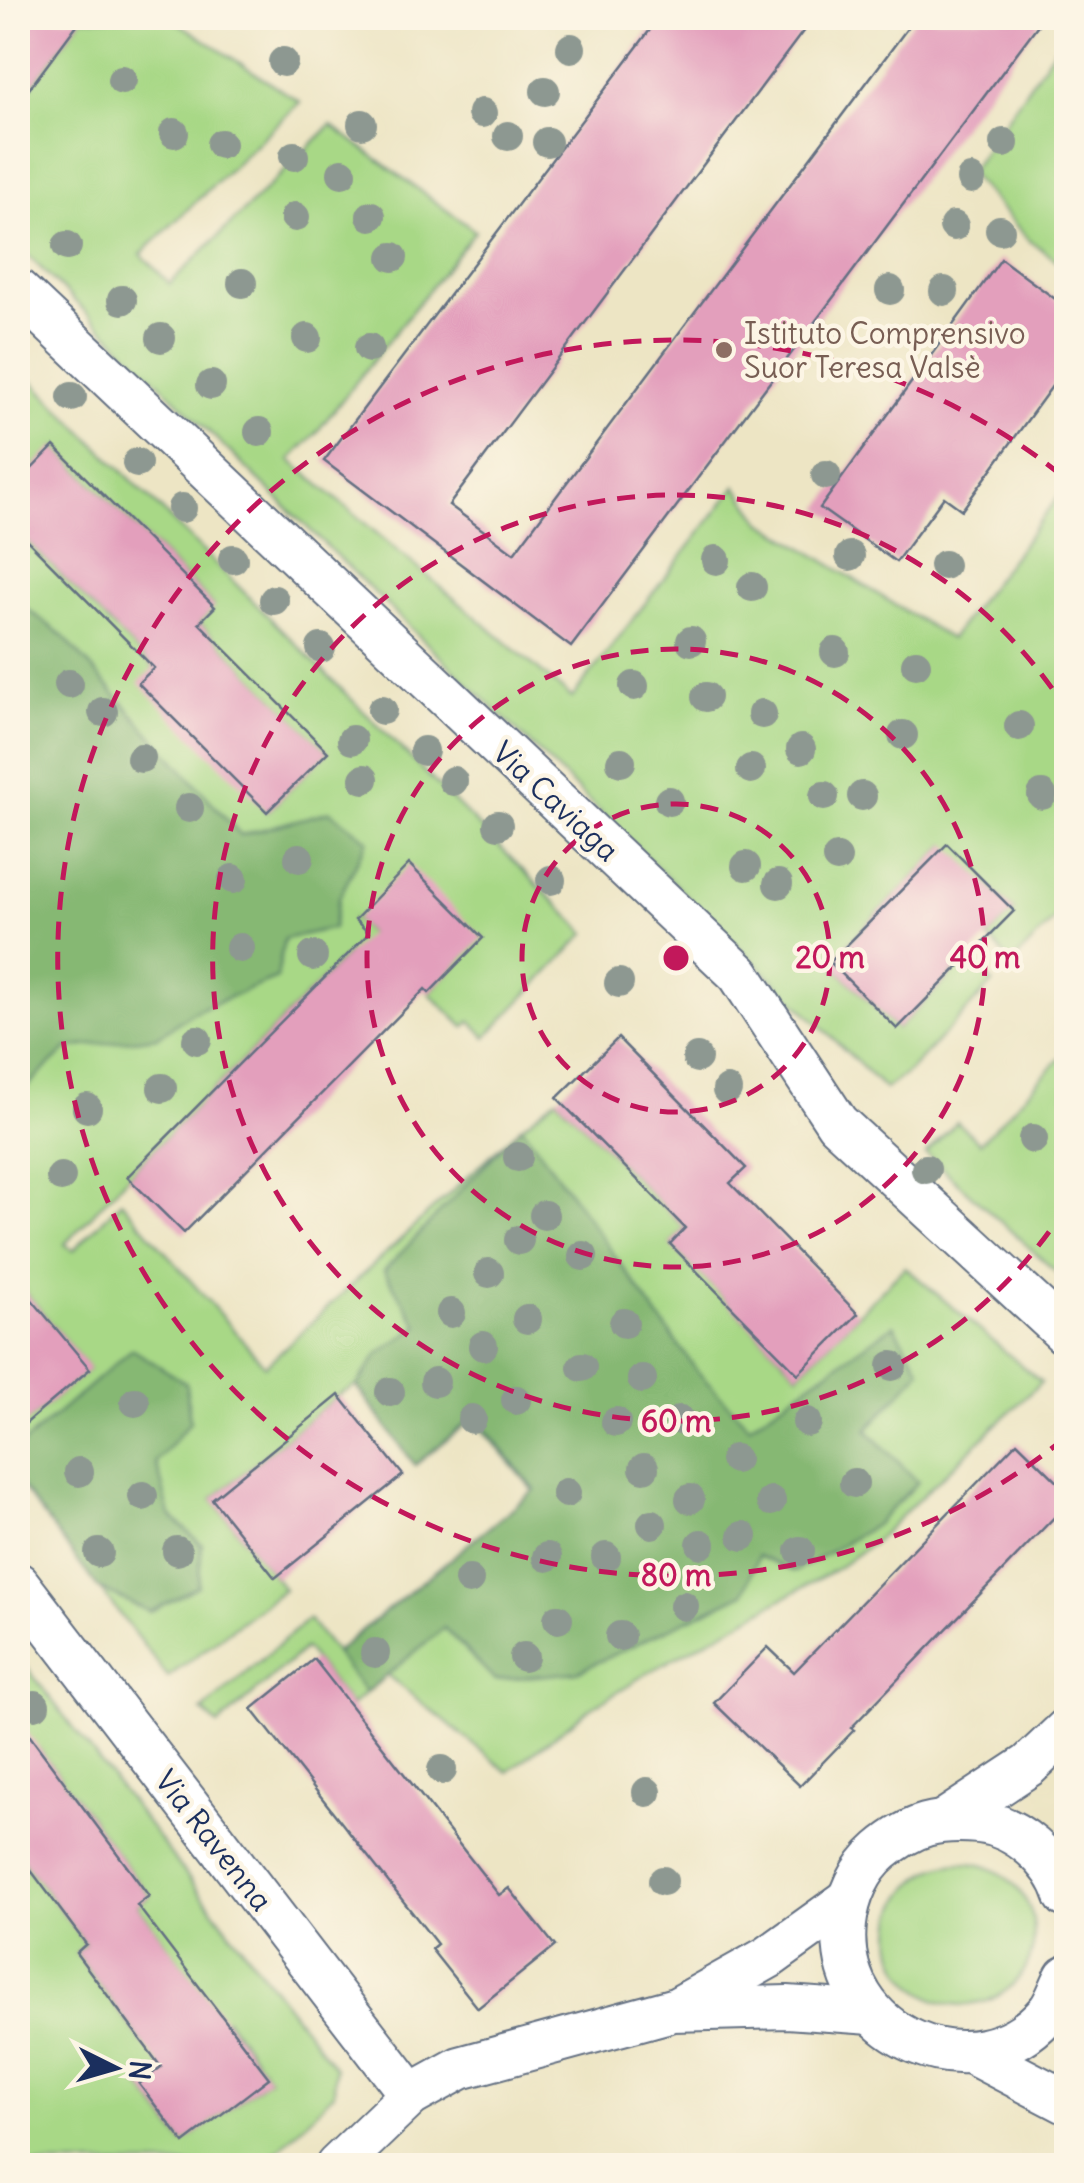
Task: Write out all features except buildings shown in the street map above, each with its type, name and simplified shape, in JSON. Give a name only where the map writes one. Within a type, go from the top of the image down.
[{"type":"street","name":"Via Caviaga","points":[[18,291],[739,974],[837,1123],[1066,1334]]},
{"type":"street","name":"Via Ravenna","points":[[18,1584],[410,2095]]},
{"type":"street","points":[[1065,1992],[1014,2040],[970,2052],[925,2048],[884,2026],[872,2012],[856,1991],[842,1947],[847,1902],[869,1861],[904,1832],[948,1818],[1029,1765],[1066,1730]]},
{"type":"street","points":[[948,1818],[993,1823],[1033,1845],[1065,1877]]},
{"type":"street","points":[[674,2010],[769,1957],[847,1902]]},
{"type":"street","points":[[337,2166],[410,2095],[460,2068],[674,2010],[788,2006],[872,2012]]},
{"type":"street","points":[[970,2052],[1066,2102]]},
{"type":"green space","points":[[82,18],[171,18],[300,102],[141,254],[170,284],[331,125],[475,231],[316,433],[290,460],[572,698],[736,486],[762,522],[950,639],[1066,487],[1066,907],[1012,963],[988,937],[1014,911],[946,845],[830,962],[897,1029],[969,957],[993,983],[907,1073],[885,1089],[18,246],[18,112],[25,94]]},
{"type":"green space","points":[[1066,32],[1066,267],[1029,240],[969,173]]},
{"type":"green space","points":[[18,367],[586,933],[486,1037],[471,1021],[464,1027],[429,993],[482,937],[355,919],[384,948],[347,955],[65,1244],[73,1251],[121,1201],[265,1366],[522,1126],[557,1098],[685,1228],[671,1244],[798,1374],[905,1267],[1041,1382],[875,1541],[838,1568],[588,1710],[508,1772],[387,1675],[351,1706],[305,1648],[218,1725],[202,1711],[308,1619],[335,1652],[534,1491],[473,1419],[415,1465],[356,1386],[339,1395],[212,1499],[284,1589],[168,1677],[18,1482],[18,1407],[29,1420],[89,1369],[18,1283],[18,531],[154,668],[267,812],[327,752],[199,623],[214,606],[55,447],[18,483]]},
{"type":"green space","points":[[18,602],[62,635],[241,835],[330,811],[368,840],[339,898],[333,928],[284,939],[277,978],[193,1012],[157,1037],[68,1048],[18,1095]]},
{"type":"green space","points":[[1066,1052],[1066,1281],[926,1154],[957,1122],[980,1143]]},
{"type":"green space","points":[[522,1126],[697,1371],[749,1426],[894,1325],[921,1370],[867,1430],[918,1482],[875,1525],[795,1572],[758,1556],[744,1593],[577,1672],[495,1680],[444,1628],[365,1693],[335,1653],[535,1490],[475,1416],[415,1465],[357,1386],[378,1354],[419,1326],[384,1271]]},
{"type":"green space","points":[[132,1349],[186,1383],[190,1422],[156,1462],[170,1515],[202,1545],[198,1586],[150,1612],[98,1588],[18,1482],[18,1448]]},
{"type":"green space","points":[[18,1656],[335,2068],[334,2093],[264,2165],[18,2165],[18,1853],[86,1944],[76,1953],[143,2043],[174,2057],[139,2084],[183,2143],[269,2078],[226,2019],[197,2040],[205,1996],[137,1905],[149,1896],[39,1749],[23,1760],[18,1753]]},
{"type":"green space","points":[[963,1863],[990,1869],[1013,1884],[1028,1907],[1034,1934],[1028,1961],[1013,1984],[990,1999],[963,2005],[936,1999],[913,1984],[898,1961],[892,1934],[898,1907],[913,1884],[936,1869]]},
{"type":"place","name":"Istituto Comprensivo Suor Teresa Valsè","points":[[724,350]]}]
